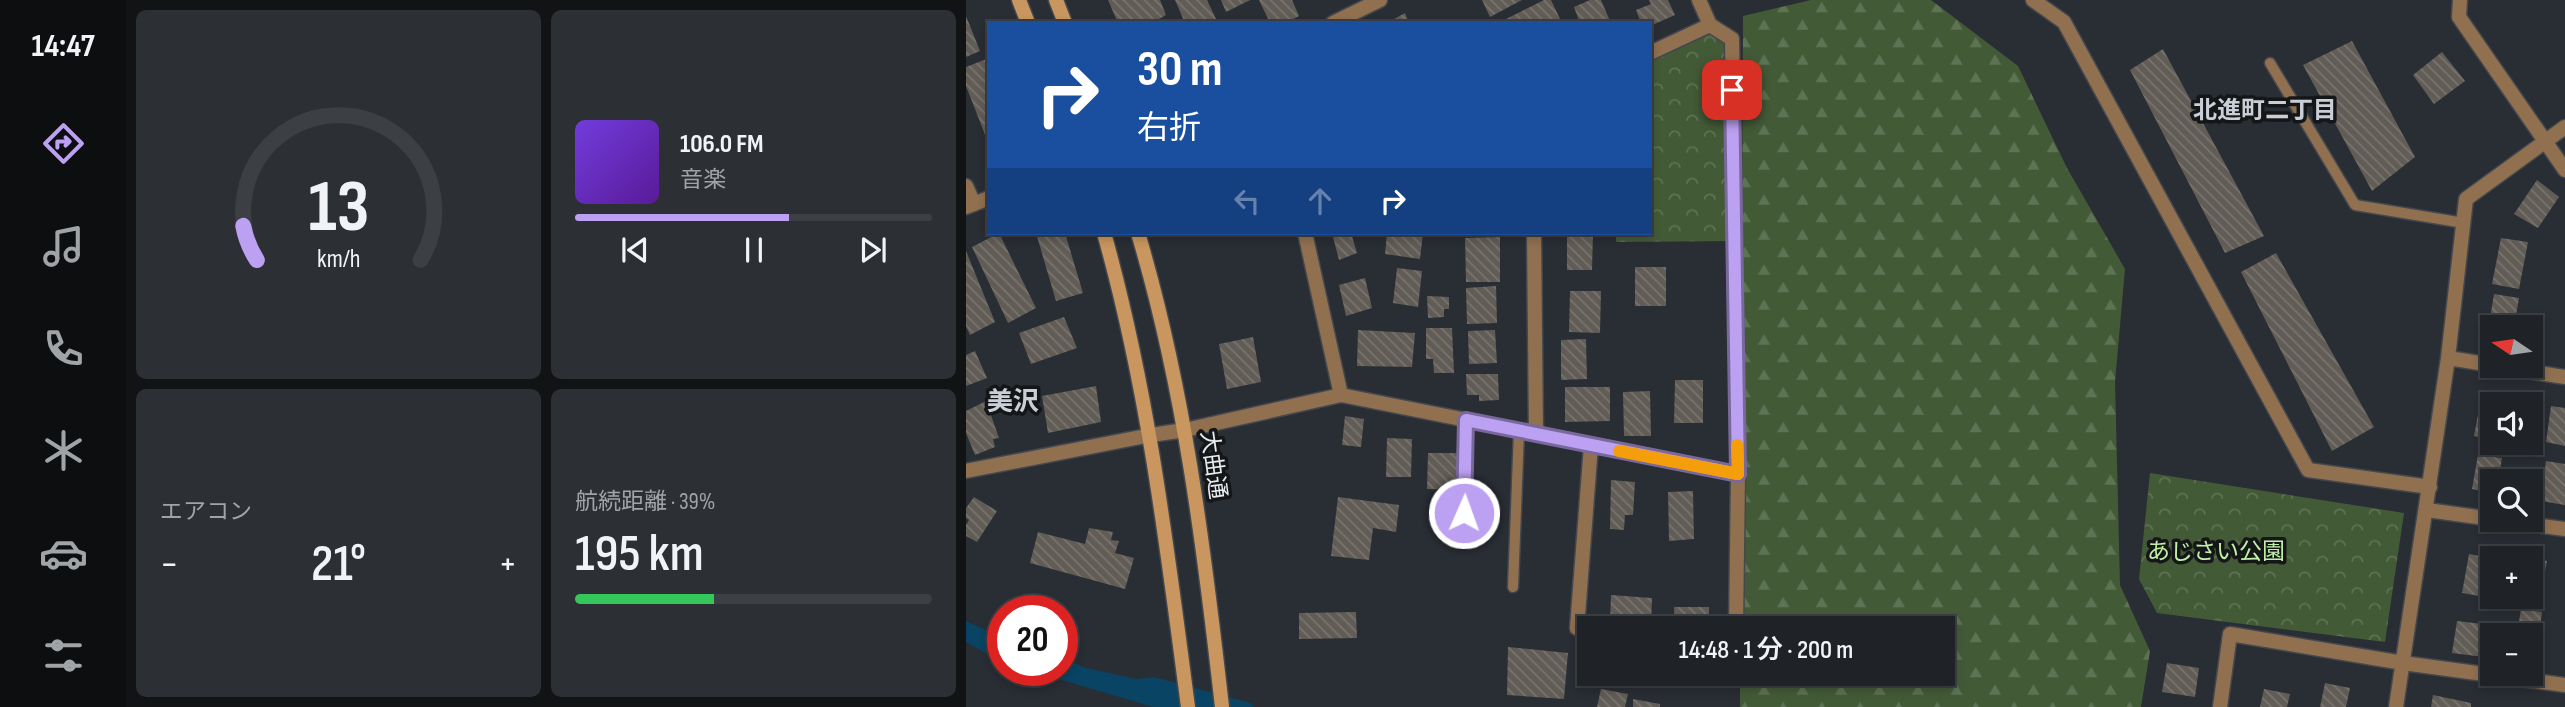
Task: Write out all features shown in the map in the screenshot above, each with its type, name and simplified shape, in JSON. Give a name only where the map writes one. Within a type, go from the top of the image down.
[{"type":"main road","points":[[1018,0],[1027,21]]},
{"type":"main road","points":[[1056,0],[1064,21]]},
{"type":"main road","points":[[1105,235],[1122,297],[1151,435],[1188,707]]},
{"type":"main road","name":"大曲通","points":[[1139,235],[1154,285],[1185,430],[1212,615],[1222,707]]},
{"type":"street","points":[[1337,21],[1380,0]]},
{"type":"street","points":[[1699,0],[1710,25],[1731,40],[1738,474],[1735,616]]},
{"type":"street","points":[[2033,0],[2064,22],[2308,470],[2430,487]]},
{"type":"street","points":[[2459,0],[2459,17],[2565,170]]},
{"type":"street","points":[[1652,52],[1710,25]]},
{"type":"street","points":[[2396,707],[2448,358],[2466,199],[2565,127]]},
{"type":"street","points":[[966,186],[970,206],[987,199]]},
{"type":"street","points":[[1305,235],[1341,395]]},
{"type":"street","points":[[1534,235],[1536,434]]},
{"type":"street","points":[[2448,358],[2480,363]]},
{"type":"street","points":[[2543,373],[2565,377]]},
{"type":"street","points":[[966,471],[1185,430],[1341,395],[1738,474]]},
{"type":"street","points":[[1578,616],[1591,445]]},
{"type":"street","points":[[2427,510],[2480,517]]},
{"type":"street","points":[[2543,526],[2565,529]]},
{"type":"street","points":[[2220,707],[2230,634],[2403,663],[2565,685]]},
{"type":"lane","points":[[2270,63],[2355,205],[2464,223]]},
{"type":"lane","points":[[1463,536],[1466,420]]},
{"type":"lane","points":[[1513,587],[1520,431]]},
{"type":"green space","points":[[1811,0],[1931,0],[2018,66],[2067,168],[2125,269],[2115,382],[2120,585],[2150,651],[2141,707],[1740,707],[1740,686],[1955,686],[1955,616],[1740,616],[1743,16]]},
{"type":"green space","points":[[1710,25],[1732,39],[1735,241],[1616,242],[1616,235],[1652,235],[1652,52]]},
{"type":"green space","name":"あじさい公園","points":[[2150,473],[2404,513],[2385,642],[2157,613],[2139,579]]},
{"type":"water","points":[[966,621],[987,631],[987,654],[966,642]]},
{"type":"water","points":[[1078,665],[1137,679],[1154,677],[1251,703],[1254,707],[1153,707],[1078,685]]},
{"type":"building","points":[[1108,0],[1160,0],[1166,15],[1156,21],[1117,21]]},
{"type":"building","points":[[1175,0],[1207,0],[1216,19],[1212,21],[1184,21]]},
{"type":"building","points":[[1221,0],[1250,0],[1226,12]]},
{"type":"building","points":[[1259,0],[1292,0],[1299,16],[1290,21],[1269,21]]},
{"type":"building","points":[[1482,0],[1522,0],[1490,17]]},
{"type":"building","points":[[1544,0],[1551,0],[1561,21],[1502,21]]},
{"type":"building","points":[[1590,0],[1601,0],[1610,21],[1579,21],[1574,7]]},
{"type":"building","points":[[1649,0],[1668,0],[1675,15],[1652,25],[1652,21],[1640,21],[1636,10],[1651,4]]},
{"type":"building","points":[[1405,13],[1408,21],[1391,21]]},
{"type":"building","points":[[966,16],[980,51],[966,57]]},
{"type":"building","points":[[2352,41],[2415,157],[2372,191],[2303,65]]},
{"type":"building","points":[[2163,49],[2264,236],[2225,253],[2130,70]]},
{"type":"building","points":[[2442,52],[2465,81],[2434,104],[2413,75]]},
{"type":"building","points":[[987,59],[987,140],[966,86],[966,67]]},
{"type":"building","points":[[2537,180],[2559,197],[2538,228],[2514,214]]},
{"type":"building","points":[[1000,235],[1036,308],[1008,323],[972,247]]},
{"type":"building","points":[[1037,235],[1066,235],[1083,293],[1056,301]]},
{"type":"building","points":[[1333,235],[1352,235],[1357,253],[1339,260]]},
{"type":"building","points":[[1387,235],[1423,235],[1420,259],[1385,254]]},
{"type":"building","points":[[1567,235],[1593,235],[1592,270],[1567,270]]},
{"type":"building","points":[[1500,237],[1500,282],[1466,282],[1465,238]]},
{"type":"building","points":[[2501,238],[2528,242],[2519,289],[2492,284]]},
{"type":"building","points":[[966,251],[995,322],[970,335],[966,326]]},
{"type":"building","points":[[2276,253],[2374,427],[2332,451],[2241,272]]},
{"type":"building","points":[[1635,267],[1666,267],[1666,306],[1635,306]]},
{"type":"building","points":[[1397,268],[1422,271],[1418,307],[1393,303]]},
{"type":"building","points":[[1365,278],[1372,308],[1346,316],[1339,285]]},
{"type":"building","points":[[1496,286],[1497,323],[1467,324],[1466,288]]},
{"type":"building","points":[[1570,291],[1601,291],[1600,333],[1569,332]]},
{"type":"building","points":[[2494,294],[2519,298],[2516,315],[2491,315]]},
{"type":"building","points":[[1427,296],[1449,297],[1449,309],[1444,309],[1444,317],[1428,318]]},
{"type":"building","points":[[1064,317],[1077,348],[1031,364],[1019,333]]},
{"type":"building","points":[[1426,328],[1452,328],[1454,373],[1434,373],[1433,359],[1426,359]]},
{"type":"building","points":[[1358,330],[1415,333],[1412,367],[1357,366]]},
{"type":"building","points":[[1495,330],[1497,363],[1469,364],[1468,331]]},
{"type":"building","points":[[1253,337],[1261,382],[1227,389],[1219,344]]},
{"type":"building","points":[[1586,339],[1587,379],[1561,380],[1561,340]]},
{"type":"building","points":[[975,351],[987,378],[966,386],[966,355]]},
{"type":"building","points":[[1466,374],[1498,374],[1499,400],[1479,401],[1479,395],[1467,395]]},
{"type":"building","points":[[1675,380],[1703,380],[1703,423],[1674,423]]},
{"type":"building","points":[[1096,386],[1101,422],[1048,433],[1042,396]]},
{"type":"building","points":[[1565,387],[1610,387],[1610,421],[1565,422]]},
{"type":"building","points":[[1650,391],[1651,436],[1624,436],[1623,392]]},
{"type":"building","points":[[986,401],[999,438],[993,439],[995,447],[975,455],[966,433],[966,411]]},
{"type":"building","points":[[2551,406],[2565,408],[2565,446],[2546,442]]},
{"type":"building","points":[[2479,409],[2480,437],[2474,436]]},
{"type":"building","points":[[1345,416],[1364,419],[1361,447],[1342,445]]},
{"type":"building","points":[[1387,438],[1412,439],[1411,477],[1386,477]]},
{"type":"building","points":[[1428,453],[1458,453],[1457,490],[1427,489]]},
{"type":"building","points":[[2478,455],[2502,458],[2500,469],[2480,469],[2480,491],[2472,489]]},
{"type":"building","points":[[2546,461],[2565,464],[2565,505],[2543,501]]},
{"type":"building","points":[[1611,480],[1635,482],[1633,515],[1625,515],[1624,530],[1610,529]]},
{"type":"building","points":[[1693,491],[1694,539],[1669,541],[1668,492]]},
{"type":"building","points":[[974,497],[997,511],[977,542],[966,536],[969,520],[966,518],[966,508]]},
{"type":"building","points":[[1338,497],[1399,505],[1396,532],[1373,528],[1369,560],[1331,556]]},
{"type":"building","points":[[1089,528],[1113,532],[1111,540],[1119,541],[1115,553],[1134,558],[1125,589],[1030,563],[1038,532],[1085,544]]},
{"type":"building","points":[[2469,554],[2480,556],[2480,596],[2462,593]]},
{"type":"building","points":[[2543,560],[2547,561],[2543,581]]},
{"type":"building","points":[[1611,595],[1652,598],[1651,616],[1610,616]]},
{"type":"building","points":[[1674,607],[1709,607],[1709,616],[1674,616]]},
{"type":"building","points":[[2521,609],[2542,612],[2540,623],[2519,623]]},
{"type":"building","points":[[1356,612],[1357,638],[1299,639],[1299,613]]},
{"type":"building","points":[[2457,621],[2480,624],[2480,656],[2452,653]]},
{"type":"building","points":[[1508,647],[1568,653],[1564,699],[1507,695]]},
{"type":"building","points":[[2167,663],[2199,668],[2195,697],[2162,692]]},
{"type":"building","points":[[2325,683],[2350,688],[2346,707],[2320,707]]},
{"type":"building","points":[[1601,689],[1628,694],[1625,707],[1597,707]]},
{"type":"building","points":[[2264,689],[2290,694],[2287,707],[2260,707]]},
{"type":"building","points":[[2433,695],[2471,703],[2471,707],[2431,707]]},
{"type":"building","points":[[1633,699],[1660,704],[1660,707],[1633,707]]},
{"type":"slow traffic","points":[[1619,451],[1738,474],[1737,445]]},
{"type":"district","name":"北進町二丁目","points":[[2265,110]]},
{"type":"district","name":"美沢","points":[[1013,402]]},
{"type":"route","points":[[1464,513],[1466,420],[1738,474],[1732,90]]}]
